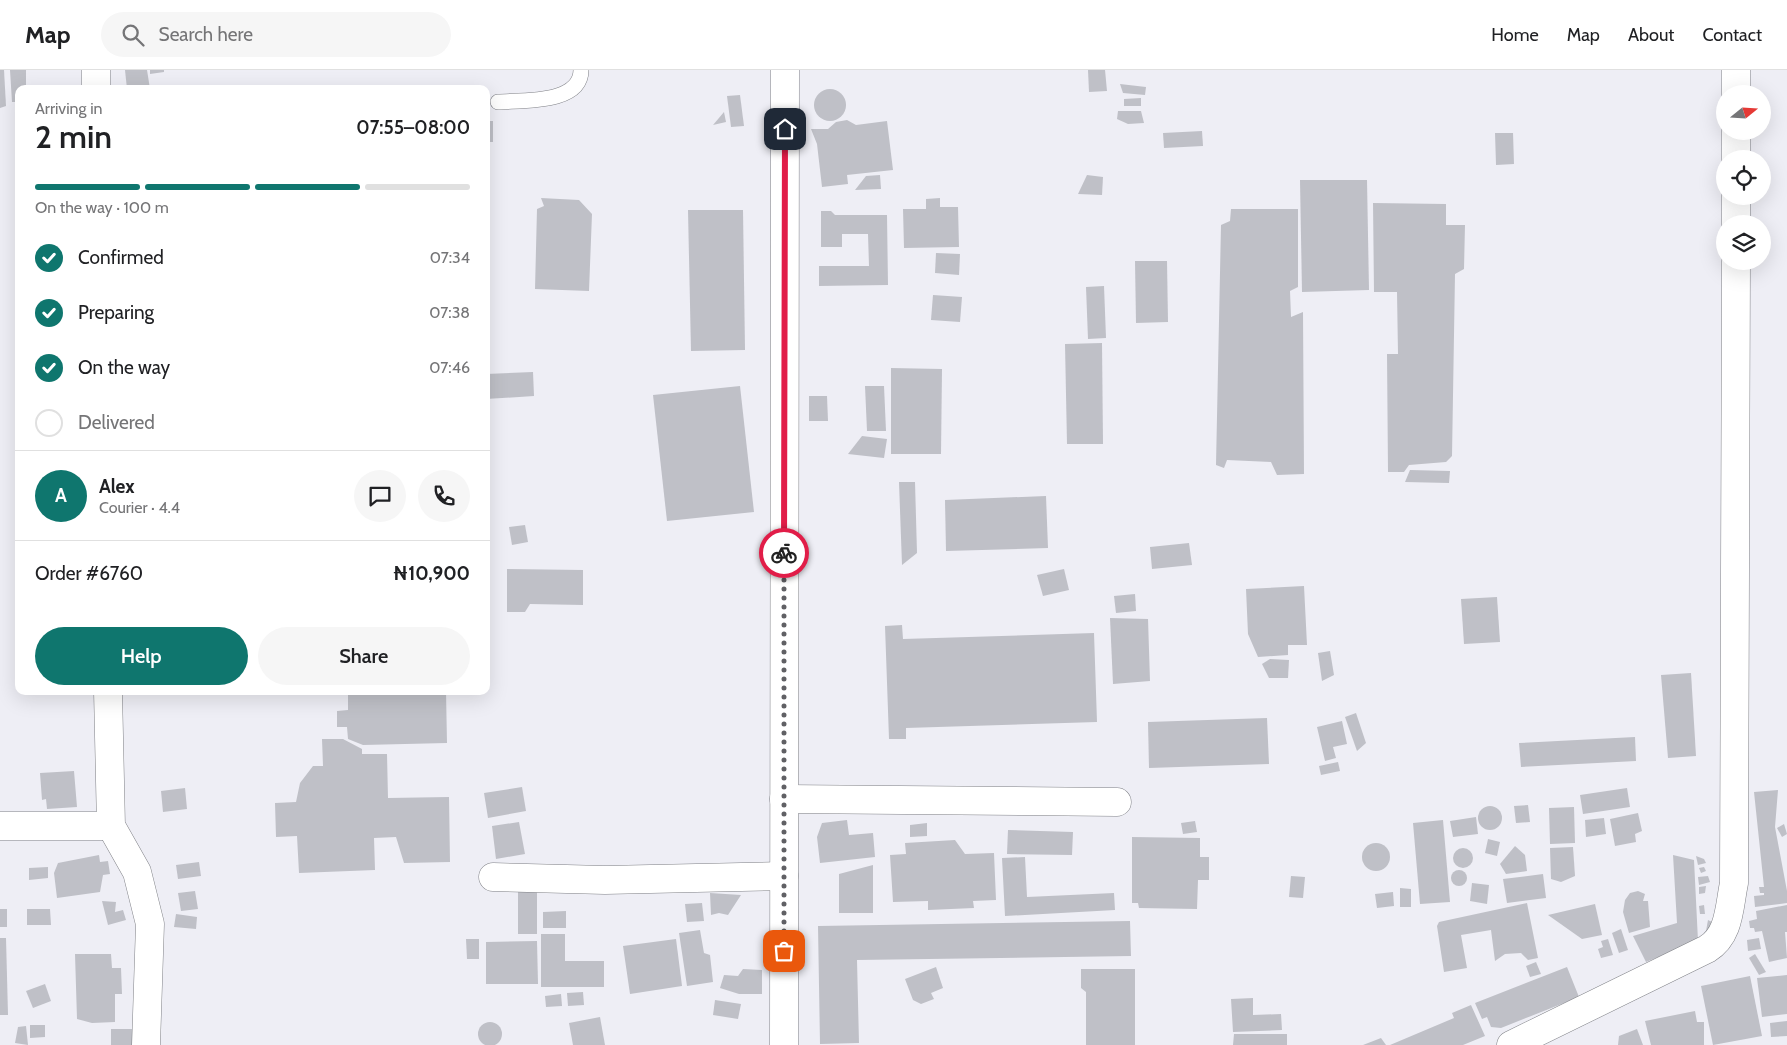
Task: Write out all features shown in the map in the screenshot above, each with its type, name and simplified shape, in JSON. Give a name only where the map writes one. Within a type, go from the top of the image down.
[{"type":"street","points":[[96,70],[96,85]]},
{"type":"street","points":[[784,1045],[785,70]]},
{"type":"street","points":[[1736,70],[1736,85]]},
{"type":"street","points":[[1511,1045],[1707,949],[1717,943],[1725,928],[1734,883],[1736,270]]},
{"type":"street","points":[[108,695],[111,826],[137,872],[150,924],[146,1045]]},
{"type":"street","points":[[784,799],[1117,802]]},
{"type":"street","points":[[0,826],[111,826]]},
{"type":"street","points":[[493,877],[605,880],[784,876]]},
{"type":"lane","points":[[498,102],[562,96],[572,91],[581,78],[581,70]]},
{"type":"building","points":[[0,70],[4,70],[6,106],[0,108]]},
{"type":"building","points":[[10,70],[26,70],[26,85],[15,85],[15,102],[12,102]]},
{"type":"building","points":[[125,70],[147,70],[149,85],[127,85]]},
{"type":"building","points":[[150,70],[164,70],[164,72],[150,74]]},
{"type":"building","points":[[1088,70],[1105,70],[1107,91],[1089,92]]},
{"type":"building","points":[[1120,84],[1146,87],[1145,95],[1123,93]]},
{"type":"building","points":[[830,89],[836,90],[841,94],[845,99],[845,111],[841,116],[836,120],[830,121],[824,120],[819,116],[815,111],[814,105],[815,99],[819,94],[824,90]]},
{"type":"building","points":[[740,95],[744,126],[731,127],[727,96]]},
{"type":"building","points":[[1141,98],[1141,106],[1124,106],[1124,99]]},
{"type":"building","points":[[1118,111],[1141,111],[1144,123],[1128,124],[1117,119]]},
{"type":"building","points":[[724,112],[726,122],[713,125]]},
{"type":"building","points":[[847,120],[856,125],[887,121],[893,170],[847,175],[848,184],[822,187],[817,144],[811,129],[828,129],[836,122]]},
{"type":"building","points":[[490,121],[493,121],[493,142],[490,142]]},
{"type":"building","points":[[1202,131],[1203,146],[1164,148],[1163,133]]},
{"type":"building","points":[[1495,133],[1513,133],[1514,164],[1496,165]]},
{"type":"building","points":[[880,175],[881,189],[855,190],[866,176]]},
{"type":"building","points":[[1087,175],[1103,177],[1102,195],[1078,194]]},
{"type":"building","points":[[1300,180],[1367,180],[1369,290],[1302,292]]},
{"type":"building","points":[[541,198],[579,200],[592,214],[589,291],[535,289],[537,209],[544,206]]},
{"type":"building","points":[[940,198],[940,207],[958,207],[959,247],[904,248],[903,209],[926,209],[926,199]]},
{"type":"building","points":[[1373,203],[1446,204],[1446,225],[1465,225],[1464,269],[1455,274],[1452,456],[1446,462],[1409,465],[1404,472],[1388,472],[1387,354],[1398,354],[1397,292],[1374,292]]},
{"type":"building","points":[[1231,209],[1298,209],[1298,287],[1290,291],[1291,317],[1303,312],[1304,474],[1277,475],[1271,462],[1227,460],[1224,468],[1216,465],[1221,225],[1230,221]]},
{"type":"building","points":[[688,210],[743,210],[745,350],[691,351]]},
{"type":"building","points":[[821,211],[831,211],[835,215],[887,215],[888,285],[819,286],[819,266],[869,266],[868,234],[842,234],[842,247],[821,247]]},
{"type":"building","points":[[936,253],[960,254],[959,275],[935,273]]},
{"type":"building","points":[[1135,261],[1167,261],[1168,322],[1136,323]]},
{"type":"building","points":[[1104,286],[1106,338],[1088,339],[1086,287]]},
{"type":"building","points":[[933,295],[962,297],[960,322],[931,320]]},
{"type":"building","points":[[1102,343],[1103,444],[1067,444],[1065,344]]},
{"type":"building","points":[[891,368],[942,369],[941,454],[891,454]]},
{"type":"building","points":[[533,372],[534,396],[490,399],[490,374]]},
{"type":"building","points":[[740,386],[754,512],[667,521],[653,395]]},
{"type":"building","points":[[865,386],[884,386],[886,431],[867,431]]},
{"type":"building","points":[[809,396],[827,396],[828,421],[809,421]]},
{"type":"building","points":[[862,436],[887,439],[884,458],[848,454]]},
{"type":"building","points":[[1410,470],[1450,471],[1449,483],[1405,482]]},
{"type":"building","points":[[899,482],[915,482],[917,553],[902,565]]},
{"type":"building","points":[[1046,496],[1048,548],[946,551],[945,500]]},
{"type":"building","points":[[525,525],[528,542],[512,545],[509,527]]},
{"type":"building","points":[[1189,543],[1192,565],[1152,569],[1150,547]]},
{"type":"building","points":[[507,569],[583,570],[583,605],[530,604],[525,612],[507,612]]},
{"type":"building","points":[[1064,569],[1069,590],[1043,596],[1037,575]]},
{"type":"building","points":[[1304,586],[1307,645],[1288,645],[1288,655],[1258,657],[1248,634],[1246,589]]},
{"type":"building","points":[[1135,594],[1136,611],[1116,613],[1114,596]]},
{"type":"building","points":[[1497,597],[1500,642],[1464,644],[1461,599]]},
{"type":"building","points":[[1110,618],[1148,619],[1150,681],[1113,684]]},
{"type":"building","points":[[902,625],[903,639],[1094,633],[1097,722],[906,728],[906,739],[889,739],[885,626]]},
{"type":"building","points":[[1330,651],[1334,675],[1322,681],[1318,653]]},
{"type":"building","points":[[1270,659],[1289,660],[1288,678],[1269,678],[1262,664]]},
{"type":"building","points":[[1691,673],[1696,756],[1668,758],[1661,675]]},
{"type":"building","points":[[348,695],[446,695],[447,743],[363,745],[348,739],[347,727],[337,727],[337,711],[348,710]]},
{"type":"building","points":[[1356,713],[1366,743],[1357,751],[1345,717]]},
{"type":"building","points":[[1267,718],[1269,764],[1149,768],[1148,722]]},
{"type":"building","points":[[1342,721],[1347,744],[1333,747],[1336,758],[1325,761],[1317,727]]},
{"type":"building","points":[[1635,737],[1636,761],[1521,767],[1519,743]]},
{"type":"building","points":[[322,739],[343,739],[362,749],[362,754],[387,754],[388,798],[449,797],[450,862],[404,863],[396,837],[374,838],[375,870],[299,873],[297,836],[276,837],[275,803],[296,802],[300,783],[313,766],[323,766]]},
{"type":"building","points":[[1338,762],[1340,771],[1321,775],[1319,766]]},
{"type":"building","points":[[74,771],[77,807],[47,809],[46,799],[42,800],[40,773]]},
{"type":"building","points":[[522,787],[526,811],[488,818],[484,793]]},
{"type":"building","points":[[185,788],[187,809],[163,812],[161,791]]},
{"type":"building","points":[[1627,788],[1630,807],[1583,814],[1580,795]]},
{"type":"building","points":[[1778,790],[1775,827],[1787,891],[1787,903],[1755,907],[1754,896],[1764,895],[1764,893],[1760,893],[1759,887],[1764,887],[1754,792]]},
{"type":"building","points":[[1528,805],[1530,822],[1516,823],[1514,806]]},
{"type":"building","points":[[1490,806],[1495,807],[1501,813],[1501,823],[1495,829],[1490,830],[1485,829],[1479,823],[1478,818],[1479,813],[1485,807]]},
{"type":"building","points":[[1574,807],[1575,843],[1550,844],[1549,808]]},
{"type":"building","points":[[1638,813],[1642,831],[1635,834],[1636,842],[1615,846],[1610,819]]},
{"type":"building","points":[[1476,817],[1478,834],[1453,837],[1450,821]]},
{"type":"building","points":[[1604,818],[1606,834],[1586,837],[1585,820]]},
{"type":"building","points":[[847,820],[849,835],[873,833],[875,857],[820,863],[817,837],[822,823]]},
{"type":"building","points":[[1443,820],[1450,902],[1420,904],[1413,823]]},
{"type":"building","points":[[1195,821],[1197,832],[1183,834],[1181,823]]},
{"type":"building","points":[[519,822],[525,854],[496,859],[492,826]]},
{"type":"building","points":[[927,823],[927,836],[910,837],[910,825]]},
{"type":"building","points":[[1784,824],[1787,834],[1782,837],[1777,828]]},
{"type":"building","points":[[1008,830],[1073,832],[1072,855],[1007,854]]},
{"type":"building","points":[[1132,837],[1200,838],[1200,857],[1209,857],[1209,880],[1198,880],[1197,909],[1139,908],[1138,903],[1132,903]]},
{"type":"building","points":[[1488,839],[1500,842],[1497,856],[1485,853]]},
{"type":"building","points":[[955,840],[965,854],[994,853],[996,900],[973,901],[974,908],[928,910],[928,901],[893,902],[890,855],[906,854],[905,843]]},
{"type":"building","points":[[1376,843],[1386,847],[1390,857],[1386,867],[1376,871],[1366,867],[1362,857],[1366,847]]},
{"type":"building","points":[[1515,846],[1525,855],[1527,871],[1506,874],[1500,864]]},
{"type":"building","points":[[1573,847],[1575,876],[1561,882],[1551,879],[1550,848]]},
{"type":"building","points":[[1459,848],[1467,848],[1473,854],[1473,862],[1467,868],[1459,868],[1453,862],[1453,854]]},
{"type":"building","points":[[99,855],[100,862],[108,861],[110,874],[103,875],[100,892],[57,898],[54,873],[58,863]]},
{"type":"building","points":[[1673,855],[1694,860],[1698,941],[1646,962],[1633,936],[1677,923]]},
{"type":"building","points":[[1696,856],[1704,859],[1706,863],[1698,865]]},
{"type":"building","points":[[1025,857],[1027,897],[1114,893],[1115,910],[1005,916],[1002,858]]},
{"type":"building","points":[[199,862],[201,876],[178,879],[176,865]]},
{"type":"building","points":[[873,865],[873,913],[839,913],[839,874]]},
{"type":"building","points":[[48,867],[48,878],[29,880],[29,868]]},
{"type":"building","points":[[1704,867],[1706,871],[1701,873],[1699,868]]},
{"type":"building","points":[[1459,870],[1467,878],[1459,886],[1451,878]]},
{"type":"building","points":[[1543,874],[1546,898],[1507,903],[1503,879]]},
{"type":"building","points":[[1291,876],[1305,877],[1303,898],[1289,897]]},
{"type":"building","points":[[1708,876],[1710,882],[1699,885],[1698,877]]},
{"type":"building","points":[[1472,883],[1489,885],[1487,904],[1470,901]]},
{"type":"building","points":[[1706,886],[1705,893],[1699,894],[1699,887]]},
{"type":"building","points":[[1400,888],[1411,889],[1411,907],[1400,907]]},
{"type":"building","points":[[195,891],[198,909],[181,911],[178,893]]},
{"type":"building","points":[[518,891],[537,891],[537,934],[518,934]]},
{"type":"building","points":[[1638,891],[1645,894],[1643,901],[1648,901],[1650,927],[1629,933],[1623,912],[1625,900],[1630,893]]},
{"type":"building","points":[[1393,892],[1394,906],[1377,908],[1375,894]]},
{"type":"building","points":[[710,893],[741,895],[728,915],[719,913],[711,915]]},
{"type":"building","points":[[102,901],[116,902],[115,912],[123,910],[126,920],[108,925]]},
{"type":"building","points":[[702,903],[704,921],[687,922],[685,904]]},
{"type":"building","points":[[1527,903],[1538,958],[1528,960],[1521,953],[1505,954],[1495,961],[1491,930],[1461,935],[1467,968],[1444,972],[1437,926],[1439,922]]},
{"type":"building","points":[[1595,904],[1602,935],[1582,939],[1548,915]]},
{"type":"building","points":[[1704,905],[1705,914],[1700,914],[1699,906]]},
{"type":"building","points":[[1787,905],[1787,932],[1785,932],[1787,958],[1769,962],[1762,931],[1755,932],[1754,928],[1750,928],[1749,921],[1757,919],[1756,911]]},
{"type":"building","points":[[0,909],[7,909],[7,927],[0,927]]},
{"type":"building","points":[[27,909],[50,909],[51,925],[27,925]]},
{"type":"building","points":[[566,911],[566,928],[543,928],[543,912]]},
{"type":"building","points":[[176,914],[197,917],[196,929],[174,927]]},
{"type":"building","points":[[1708,920],[1720,926],[1714,933],[1706,931]]},
{"type":"building","points":[[1130,921],[1131,956],[857,960],[859,1043],[820,1044],[818,926]]},
{"type":"building","points":[[1621,929],[1628,950],[1619,953],[1612,933]]},
{"type":"building","points":[[700,930],[704,953],[710,955],[713,982],[687,986],[679,933]]},
{"type":"building","points":[[541,934],[565,934],[565,961],[604,961],[604,987],[541,987]]},
{"type":"building","points":[[0,938],[6,938],[8,1015],[0,1015]]},
{"type":"building","points":[[1759,938],[1761,949],[1748,951],[1747,940]]},
{"type":"building","points":[[466,939],[479,939],[479,959],[467,959]]},
{"type":"building","points":[[676,939],[682,986],[630,994],[623,946]]},
{"type":"building","points":[[1608,939],[1613,955],[1601,958],[1598,949],[1603,947],[1601,941]]},
{"type":"building","points":[[537,941],[538,984],[486,984],[486,942]]},
{"type":"building","points":[[75,954],[111,954],[112,968],[121,968],[122,994],[115,994],[115,1022],[92,1023],[77,1019]]},
{"type":"building","points":[[1755,954],[1766,972],[1759,975],[1749,958]]},
{"type":"building","points":[[1536,962],[1541,974],[1530,977],[1526,966]]},
{"type":"building","points":[[936,967],[943,988],[931,993],[934,999],[921,1004],[913,1000],[905,979]]},
{"type":"building","points":[[1567,967],[1579,997],[1501,1028],[1491,1027],[1487,1017],[1482,1019],[1475,1003]]},
{"type":"building","points":[[743,969],[762,970],[762,994],[739,994],[720,988],[724,975],[738,976]]},
{"type":"building","points":[[1081,969],[1135,969],[1135,1045],[1086,1045],[1086,992],[1081,988]]},
{"type":"building","points":[[1787,975],[1787,1014],[1762,1017],[1757,978]]},
{"type":"building","points":[[1750,976],[1762,1036],[1713,1045],[1701,986]]},
{"type":"building","points":[[45,984],[51,1001],[33,1008],[26,991]]},
{"type":"building","points":[[583,992],[584,1005],[568,1006],[567,993]]},
{"type":"building","points":[[561,994],[562,1006],[546,1007],[545,996]]},
{"type":"building","points":[[1253,998],[1253,1015],[1281,1014],[1282,1030],[1233,1032],[1231,999]]},
{"type":"building","points":[[715,1000],[741,1004],[738,1019],[713,1015]]},
{"type":"building","points":[[1471,1005],[1485,1036],[1463,1045],[1390,1045],[1454,1018],[1452,1013]]},
{"type":"building","points":[[1695,1011],[1697,1022],[1704,1022],[1704,1045],[1651,1045],[1645,1021]]},
{"type":"building","points":[[600,1017],[605,1045],[573,1045],[569,1023]]},
{"type":"building","points":[[1787,1021],[1787,1036],[1771,1037],[1770,1023]]},
{"type":"building","points":[[490,1022],[499,1025],[502,1034],[499,1043],[490,1046],[481,1043],[478,1034],[481,1025]]},
{"type":"building","points":[[30,1025],[45,1025],[45,1037],[30,1038]]},
{"type":"building","points":[[26,1026],[28,1045],[15,1043],[18,1027]]},
{"type":"building","points":[[111,1029],[137,1029],[137,1045],[111,1045]]},
{"type":"building","points":[[1637,1029],[1643,1045],[1618,1045],[1619,1036]]},
{"type":"building","points":[[1234,1034],[1287,1034],[1287,1045],[1233,1045]]},
{"type":"building","points":[[1381,1038],[1386,1045],[1363,1045]]},
{"type":"way so far","points":[[784,553],[784,951]]},
{"type":"route","points":[[784,553],[785,129]]}]
